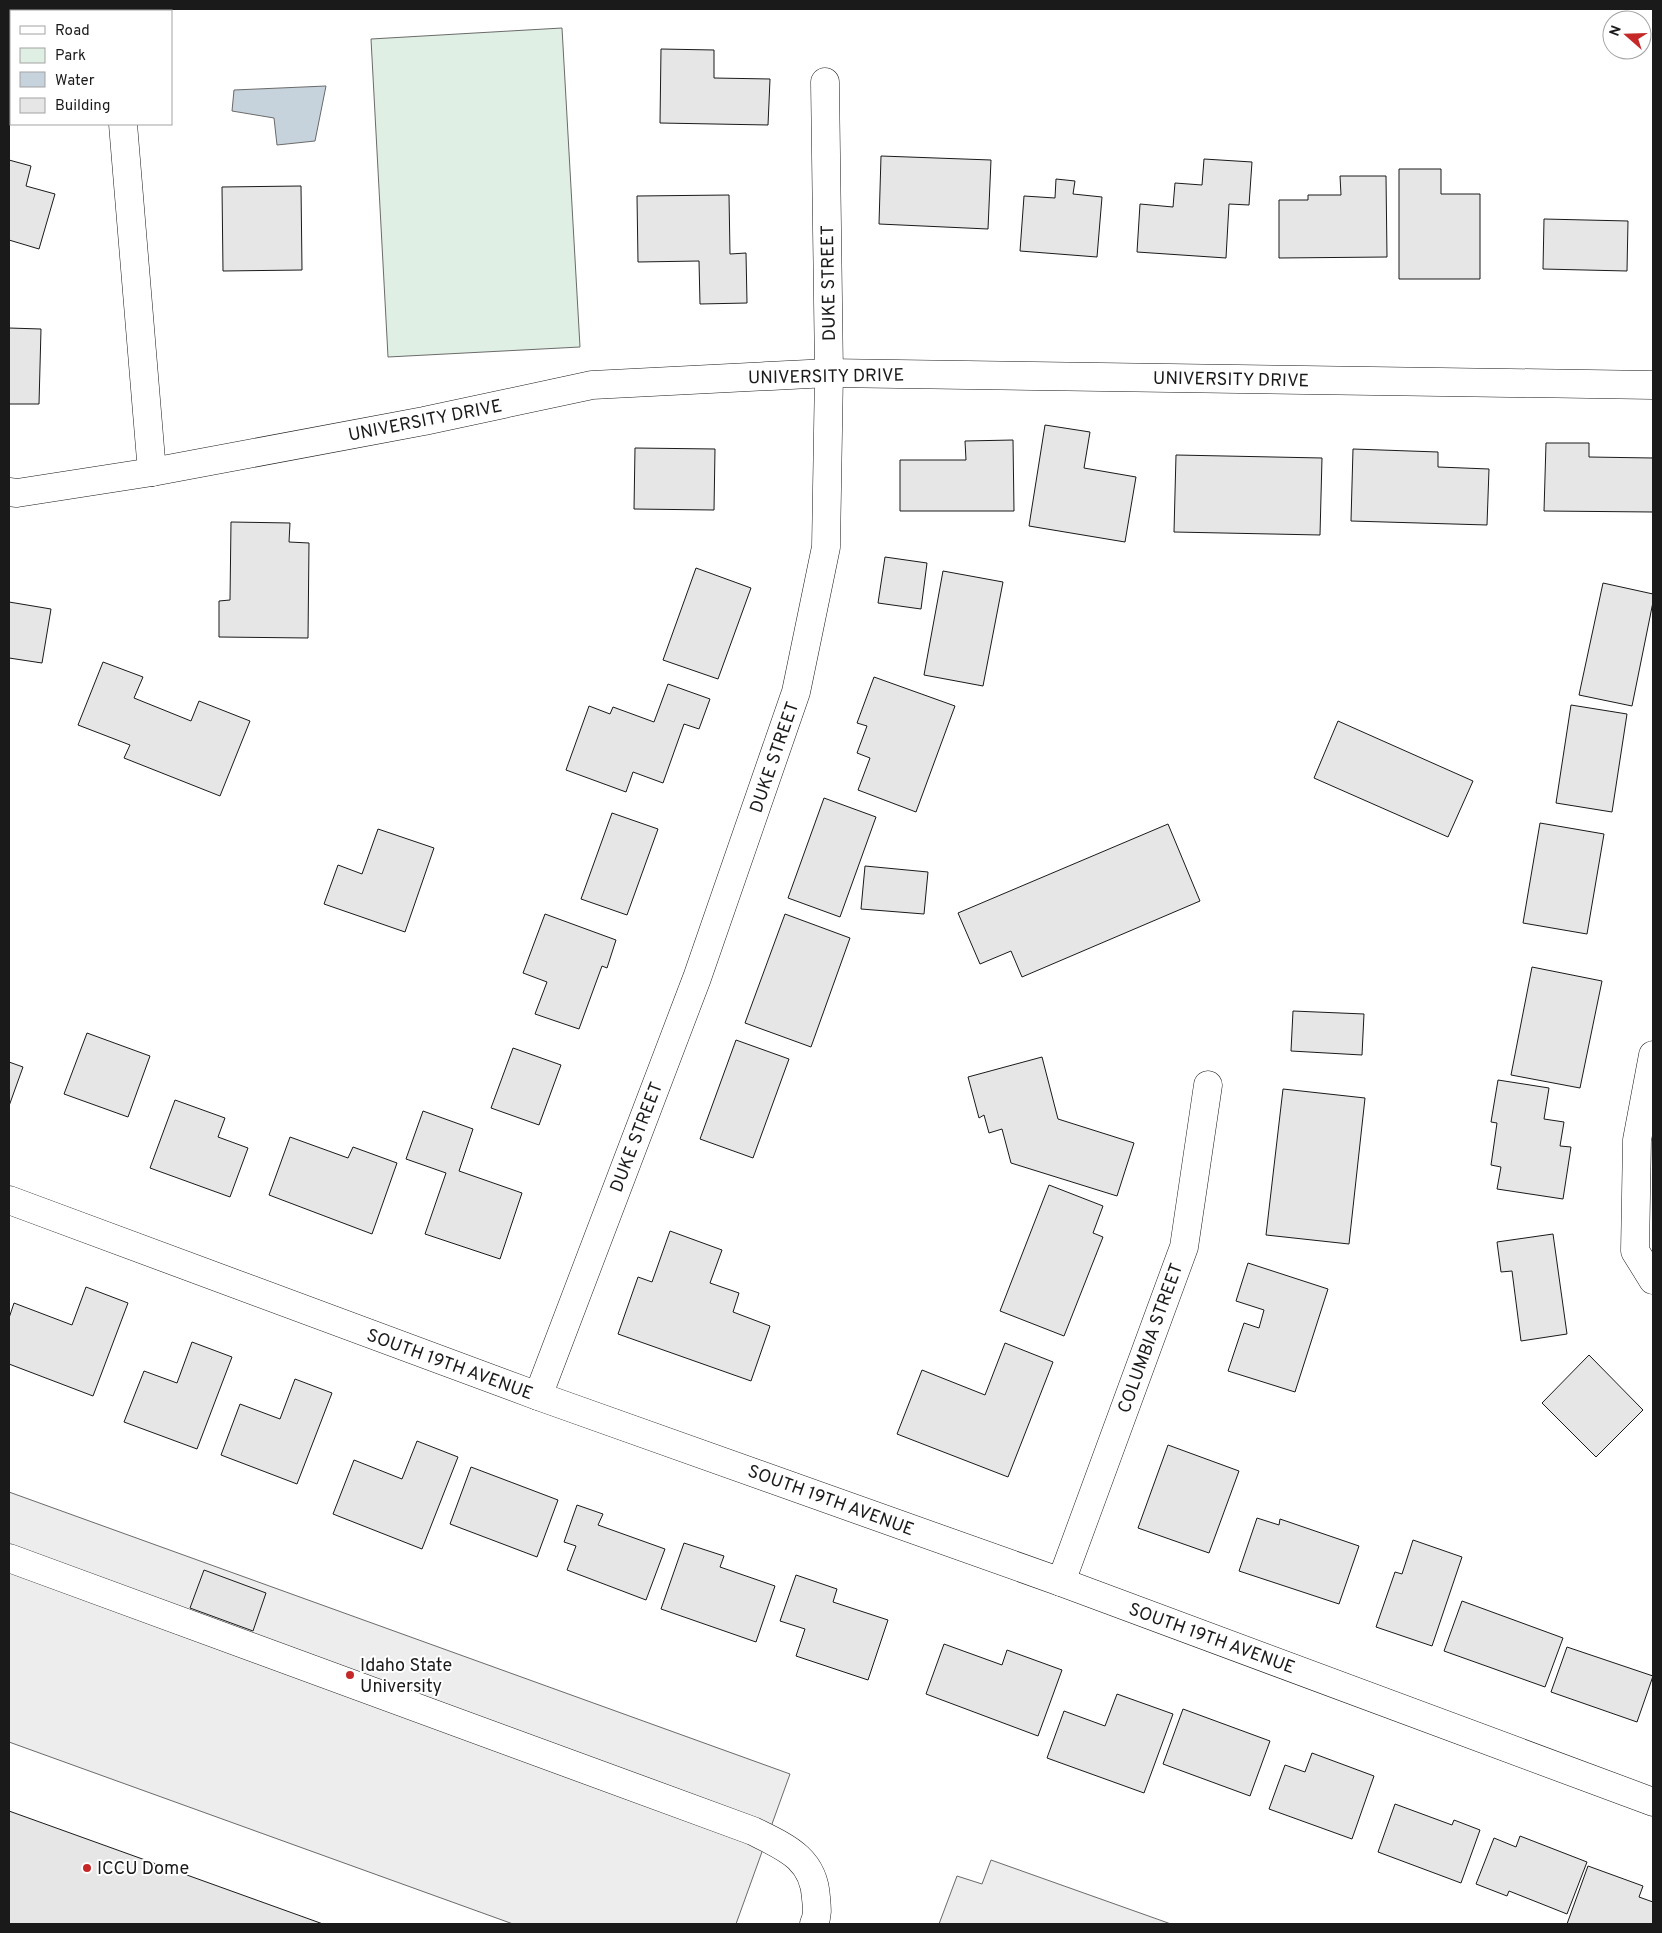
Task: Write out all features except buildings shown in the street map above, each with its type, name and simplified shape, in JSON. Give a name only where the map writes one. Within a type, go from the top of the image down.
[{"type":"street","name":"DUKE STREET","points":[[538,1396],[697,978],[796,692],[826,547],[829,373],[825,82]]},
{"type":"street","points":[[122,125],[152,472]]},
{"type":"street","name":"UNIVERSITY DRIVE","points":[[9,492],[152,472],[424,421],[592,385],[829,373],[1653,385]]},
{"type":"street","points":[[1653,1055],[1637,1140],[1635,1251],[1653,1280]]},
{"type":"street","name":"COLUMBIA STREET","points":[[1060,1582],[1184,1247],[1208,1085]]},
{"type":"street","name":"SOUTH 19TH AVENUE","points":[[9,1200],[538,1396],[1060,1582],[1653,1802]]},
{"type":"street","points":[[9,1558],[753,1831],[787,1848],[805,1863],[815,1883],[816,1920]]},
{"type":"green space","points":[[562,28],[580,347],[388,357],[371,39]]},
{"type":"shaded area","points":[[9,1492],[790,1774],[736,1924],[513,1924],[9,1742]]},
{"type":"shaded area","points":[[991,1860],[1171,1924],[939,1924],[957,1876],[982,1884]]},
{"type":"water","points":[[326,86],[315,141],[277,145],[274,118],[232,111],[234,90]]},
{"type":"place","name":"Idaho State University","points":[[350,1675]]},
{"type":"place","name":"ICCU Dome","points":[[87,1868]]}]
